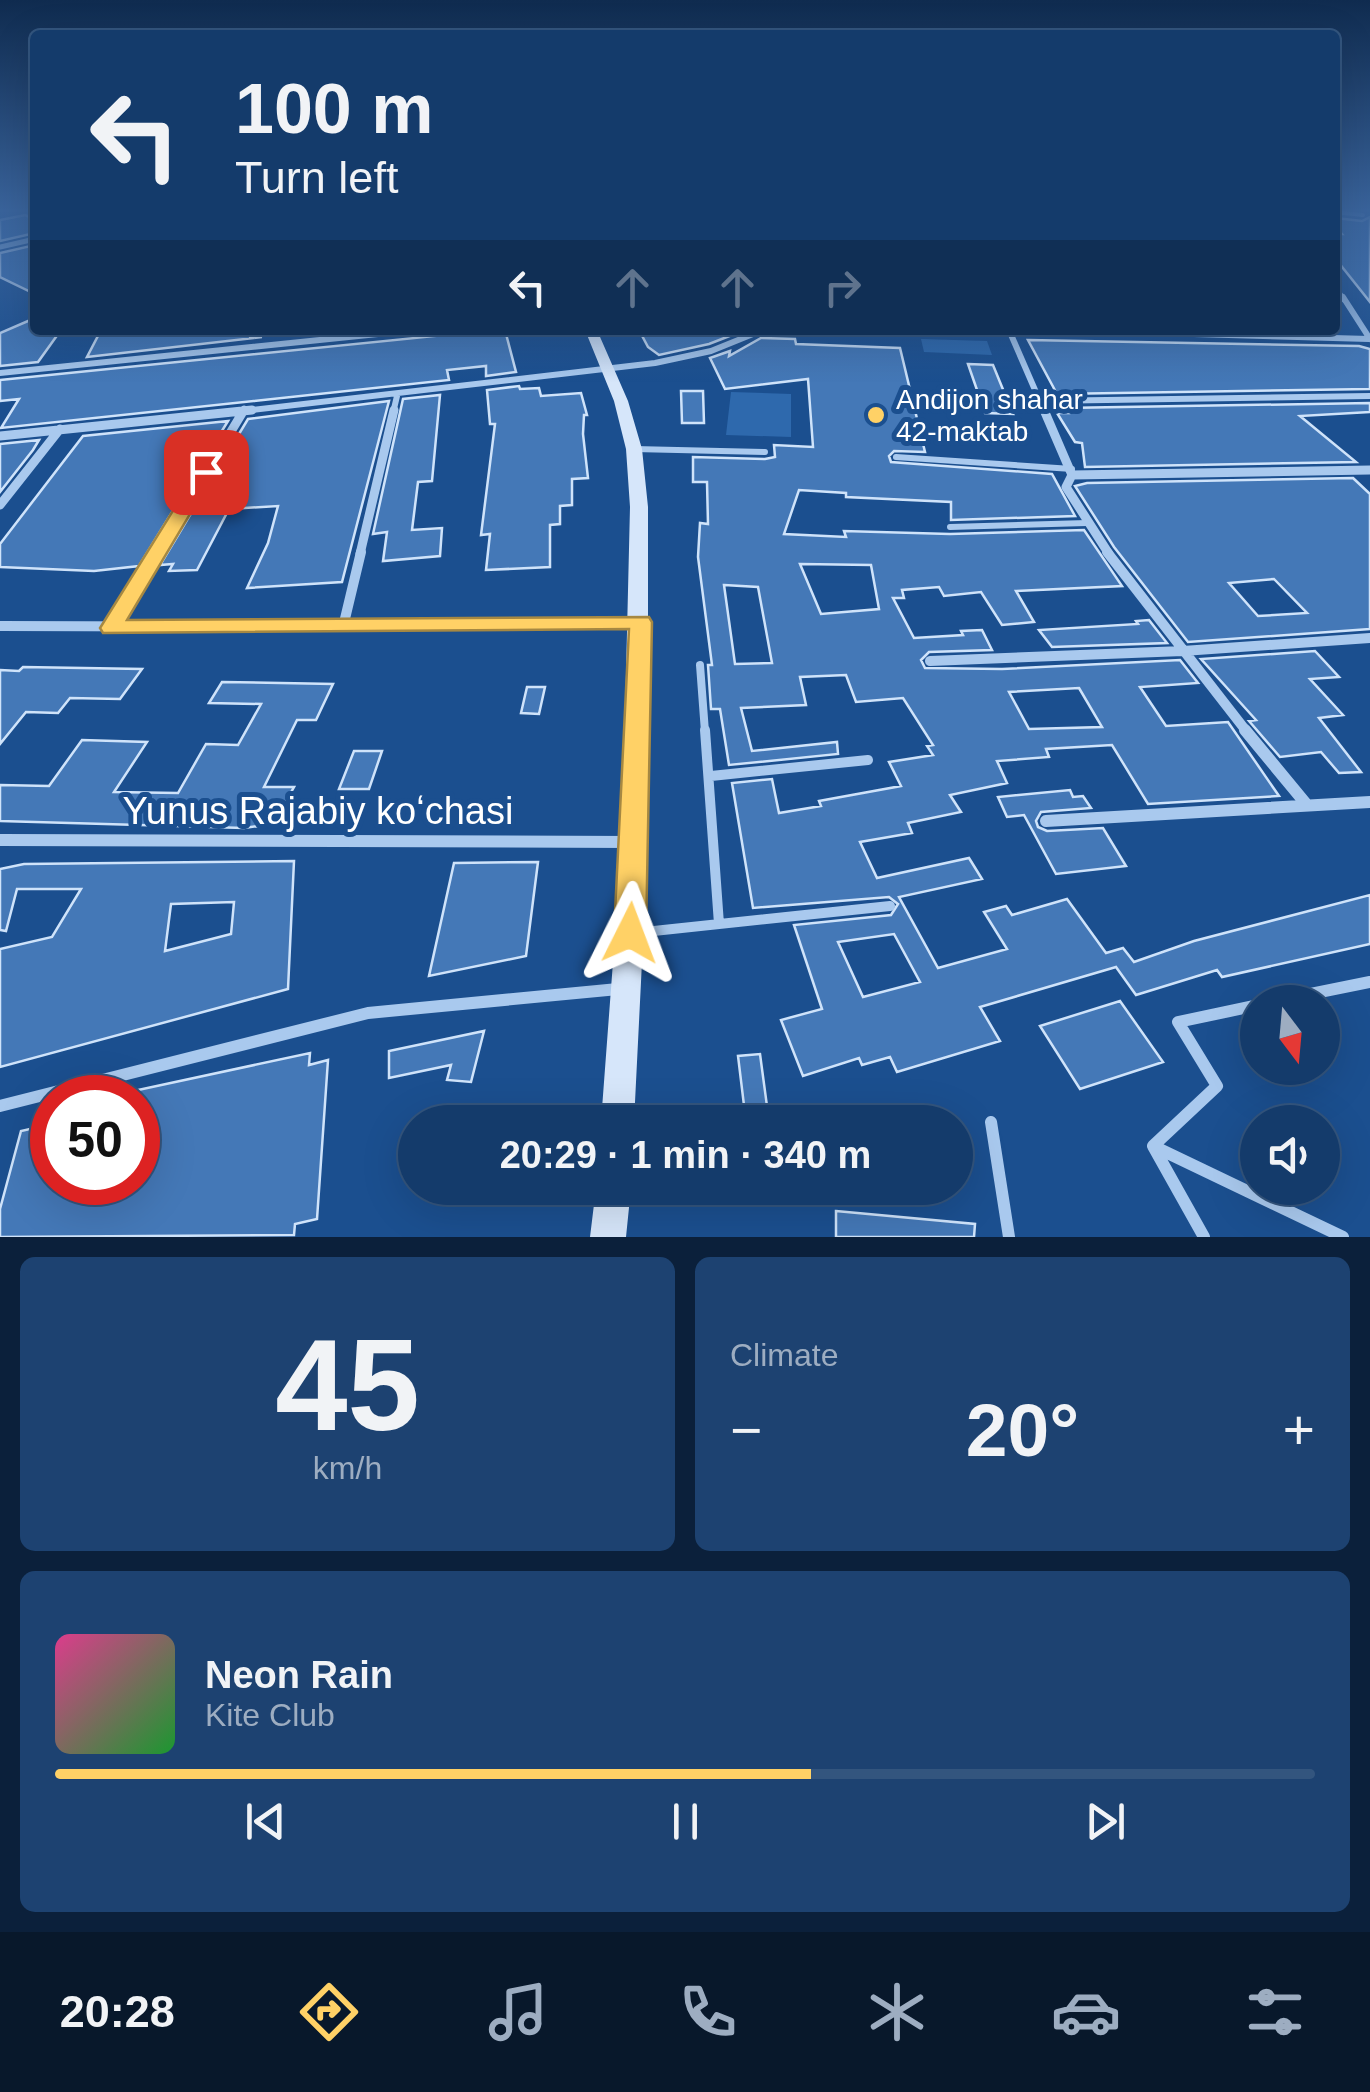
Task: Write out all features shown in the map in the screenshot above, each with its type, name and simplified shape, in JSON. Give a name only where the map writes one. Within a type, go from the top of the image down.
[{"type":"main road","points":[[592,335],[608,368],[634,449],[640,622],[635,842],[619,1105]]},
{"type":"main road","points":[[608,1237],[612,1205]]},
{"type":"street","points":[[1340,294],[1370,339]]},
{"type":"street","points":[[0,372],[367,335]]},
{"type":"street","points":[[741,335],[742,341]]},
{"type":"street","points":[[0,436],[397,396],[608,368],[714,352],[753,335]]},
{"type":"street","points":[[1011,335],[1072,472],[1066,488],[1087,523],[1182,651],[1308,805]]},
{"type":"street","points":[[1274,335],[1370,339]]},
{"type":"street","points":[[343,628],[397,396]]},
{"type":"street","points":[[1040,401],[1370,396]]},
{"type":"street","points":[[112,628],[244,410]]},
{"type":"street","points":[[0,506],[60,429]]},
{"type":"street","points":[[1072,472],[1370,470]]},
{"type":"street","points":[[0,626],[343,628],[640,622]]},
{"type":"street","points":[[930,661],[1182,651],[1370,638]]},
{"type":"street","points":[[1046,821],[1370,802]]},
{"type":"street","name":"Yunus Rajabiy koʻchasi","points":[[0,840],[635,842]]},
{"type":"lane","points":[[634,449],[766,452]]},
{"type":"lane","points":[[896,457],[1072,472]]},
{"type":"lane","points":[[950,527],[1087,523]]},
{"type":"lane","points":[[700,666],[719,924]]},
{"type":"lane","points":[[711,776],[868,760]]},
{"type":"lane","points":[[630,933],[890,906]]},
{"type":"lane","points":[[1340,988],[1370,982]]},
{"type":"lane","points":[[0,1106],[368,1013],[627,988]]},
{"type":"lane","points":[[1153,1146],[1217,1086],[1178,1022],[1240,1009]]},
{"type":"lane","points":[[991,1122],[1010,1237]]},
{"type":"lane","points":[[1153,1146],[1204,1237]]},
{"type":"lane","points":[[1153,1146],[1343,1237]]},
{"type":"shaded area","points":[[921,339],[987,341],[992,355],[924,352]]},
{"type":"shaded area","points":[[731,392],[791,394],[791,437],[726,435]]},
{"type":"building","points":[[0,267],[30,267],[30,292],[0,277]]},
{"type":"building","points":[[1342,267],[1370,267],[1370,302]]},
{"type":"building","points":[[30,320],[30,335],[57,335],[38,362],[0,366],[0,333]]},
{"type":"building","points":[[98,335],[262,337],[87,357]]},
{"type":"building","points":[[445,335],[506,335],[516,372],[486,376],[486,366],[447,370],[449,380],[1,428],[19,399],[0,401],[0,380]]},
{"type":"building","points":[[642,335],[732,335],[659,355],[648,347]]},
{"type":"building","points":[[761,338],[795,339],[796,344],[900,348],[925,452],[894,451],[889,456],[891,462],[1052,474],[1075,516],[951,520],[951,502],[846,497],[846,493],[799,490],[784,534],[846,537],[844,531],[950,534],[1084,530],[1122,586],[1016,591],[1034,622],[1002,625],[981,592],[944,596],[939,587],[902,590],[904,598],[893,598],[914,638],[982,630],[992,650],[929,652],[921,660],[925,668],[1002,669],[1180,660],[1198,683],[1140,687],[1166,726],[1228,722],[1279,796],[1148,804],[1112,745],[1046,749],[1049,757],[997,761],[1007,783],[950,795],[961,812],[908,823],[912,833],[860,842],[877,878],[969,858],[982,879],[899,897],[938,968],[1007,949],[984,912],[1006,906],[1012,915],[1067,899],[1106,953],[1123,948],[1134,962],[1194,941],[1370,895],[1370,944],[1222,977],[1217,970],[1136,995],[1116,967],[980,1007],[1000,1041],[897,1072],[890,1057],[862,1065],[859,1058],[803,1076],[781,1020],[822,1009],[794,925],[891,915],[898,904],[889,897],[753,908],[732,783],[772,779],[779,813],[821,806],[819,801],[901,786],[889,762],[933,755],[927,746],[933,745],[903,698],[856,702],[846,675],[800,677],[806,705],[741,708],[752,751],[837,742],[838,754],[729,765],[720,709],[711,709],[708,665],[712,665],[698,557],[700,523],[708,524],[707,482],[693,482],[693,457],[765,459],[775,457],[774,445],[813,447],[808,379],[725,389],[710,358],[730,351],[729,356]],"holes":[[[800,564],[871,565],[879,609],[821,614]],[[724,585],[758,587],[772,663],[735,664]],[[1079,688],[1102,727],[1029,729],[1009,692]],[[894,934],[920,982],[863,997],[838,942]]]},
{"type":"building","points":[[1028,340],[1359,346],[1370,349],[1370,389],[1057,394]]},
{"type":"building","points":[[968,364],[993,365],[1013,414],[985,413]]},
{"type":"building","points":[[539,388],[541,396],[581,393],[587,415],[583,434],[588,478],[572,479],[572,505],[560,506],[560,524],[550,525],[550,567],[486,570],[490,534],[481,535],[495,424],[490,424],[487,390]]},
{"type":"building","points":[[681,391],[703,391],[704,423],[682,423]]},
{"type":"building","points":[[440,395],[432,481],[418,482],[412,530],[442,528],[440,556],[383,561],[387,532],[373,534],[403,399]]},
{"type":"building","points":[[389,401],[342,582],[247,588],[268,543],[278,506],[229,509],[197,570],[169,571],[173,564],[160,565],[248,419]]},
{"type":"building","points":[[1370,403],[1370,412],[1300,416],[1356,462],[1085,467],[1082,443],[1075,442],[1057,413],[1068,413],[1064,408]]},
{"type":"building","points":[[228,421],[139,566],[94,571],[0,567],[0,544],[83,436]]},
{"type":"building","points":[[39,440],[33,450],[0,492],[0,444]]},
{"type":"building","points":[[1353,478],[1370,494],[1370,629],[1188,642],[1114,547],[1075,486]],"holes":[[[1274,579],[1307,613],[1258,616],[1229,583]]]},
{"type":"building","points":[[1149,620],[1167,643],[1052,647],[1039,630],[1138,624],[1136,621]]},
{"type":"building","points":[[1315,651],[1339,677],[1310,679],[1343,715],[1319,718],[1361,772],[1339,773],[1321,752],[1280,757],[1249,721],[1256,720],[1201,659]]},
{"type":"building","points":[[23,667],[142,669],[120,699],[70,698],[58,713],[26,712],[0,744],[0,670],[19,671]]},
{"type":"building","points":[[222,682],[333,684],[316,720],[297,720],[264,787],[294,787],[273,824],[244,828],[0,821],[0,785],[49,786],[82,740],[147,742],[114,792],[178,793],[206,744],[238,745],[261,704],[209,703]]},
{"type":"building","points":[[527,687],[545,687],[539,714],[521,713]]},
{"type":"building","points":[[354,751],[382,751],[369,789],[339,789]]},
{"type":"building","points":[[1070,790],[1073,797],[1083,796],[1091,808],[1041,812],[1036,821],[1038,827],[1047,831],[1103,828],[1126,866],[1056,874],[1024,815],[1007,817],[998,797]]},
{"type":"building","points":[[294,861],[288,989],[0,1067],[0,949],[52,937],[81,889],[17,889],[6,931],[0,930],[0,869],[24,864]],"holes":[[[234,902],[231,934],[165,951],[171,904]]]},
{"type":"building","points":[[538,862],[526,956],[429,976],[454,863]]},
{"type":"building","points":[[1120,1001],[1163,1062],[1080,1089],[1040,1026]]},
{"type":"building","points":[[484,1031],[471,1082],[447,1080],[451,1065],[389,1078],[389,1051]]},
{"type":"building","points":[[310,1053],[309,1065],[328,1060],[317,1219],[295,1224],[294,1235],[0,1237],[0,1209],[21,1131],[30,1129],[30,1205],[160,1205],[160,1085]]},
{"type":"building","points":[[760,1054],[767,1105],[744,1105],[738,1056]]},
{"type":"building","points":[[836,1211],[975,1224],[974,1237],[836,1237]]},
{"type":"place","name":"Andijon shahar 42-maktab","points":[[876,415]]},
{"type":"route","points":[[206,472],[112,628],[640,622],[630,933]]}]
